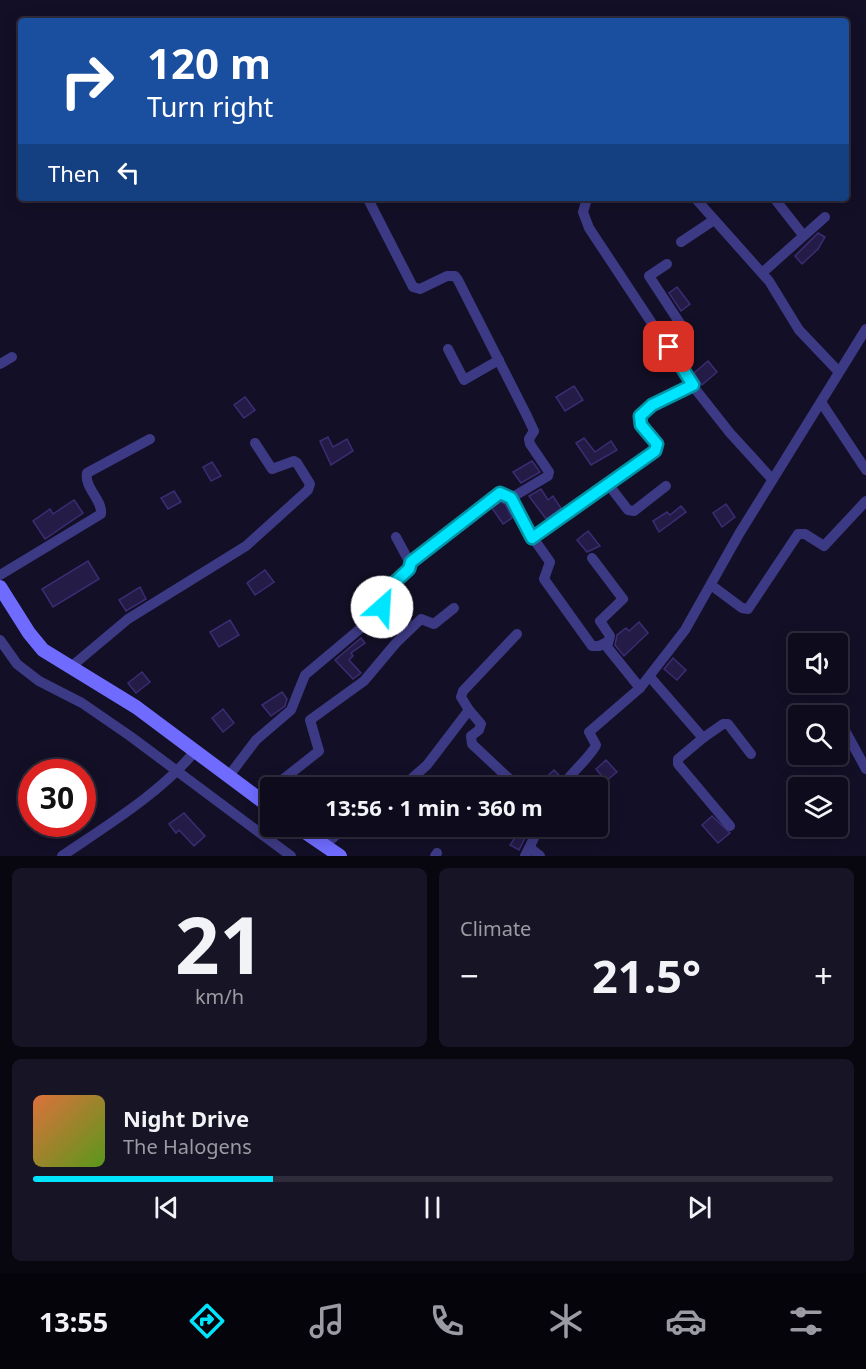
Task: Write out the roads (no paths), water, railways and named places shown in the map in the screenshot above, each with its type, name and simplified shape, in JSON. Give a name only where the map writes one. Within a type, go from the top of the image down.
[{"type":"main road","points":[[0,587],[35,642],[72,666],[186,760],[228,777],[258,798]]},
{"type":"main road","points":[[311,837],[340,856]]},
{"type":"street","points":[[369,201],[413,288],[420,289],[447,276],[455,276],[534,431],[529,439],[530,444],[549,472],[548,476],[511,498]]},
{"type":"street","points":[[587,201],[583,213],[589,228],[693,385],[730,433],[772,479]]},
{"type":"street","points":[[698,201],[762,273],[778,294],[799,330],[839,372]]},
{"type":"street","points":[[779,201],[803,235]]},
{"type":"street","points":[[762,273],[825,217]]},
{"type":"street","points":[[681,242],[714,220]]},
{"type":"street","points":[[667,264],[649,276],[685,331],[684,336],[669,347]]},
{"type":"street","points":[[568,777],[594,751],[596,745],[589,732],[640,688],[685,630],[772,479],[866,329]]},
{"type":"street","points":[[448,349],[464,380],[499,360]]},
{"type":"street","points":[[0,364],[12,357]]},
{"type":"street","points":[[532,538],[657,448],[654,438],[640,421],[643,411],[693,385]]},
{"type":"street","points":[[821,402],[866,470]]},
{"type":"street","points":[[0,575],[101,514],[101,507],[87,482],[87,474],[150,439]]},
{"type":"street","points":[[72,666],[128,620],[246,546],[308,490],[310,484],[297,463],[294,461],[272,469],[255,443]]},
{"type":"street","points":[[608,484],[628,510],[634,512],[666,486]]},
{"type":"street","points":[[228,777],[256,740],[291,710],[305,675],[376,618],[382,607],[382,594],[409,569],[411,562],[500,493],[511,498],[532,538],[550,562],[544,579],[588,641],[595,647],[607,642],[610,636],[601,618],[623,599],[592,558]]},
{"type":"street","points":[[711,585],[742,608],[748,609],[798,534],[805,534],[824,546],[866,501]]},
{"type":"street","points":[[396,537],[411,562]]},
{"type":"street","points":[[285,777],[319,751],[310,720],[364,681],[396,643],[421,619],[434,624],[454,608]]},
{"type":"street","points":[[507,777],[472,744],[471,736],[479,730],[481,724],[461,697],[463,691],[517,634]]},
{"type":"street","points":[[0,640],[17,664],[39,681],[186,760],[288,855]]},
{"type":"street","points":[[607,642],[609,649],[640,688]]},
{"type":"street","points":[[650,676],[703,738]]},
{"type":"street","points":[[413,777],[427,765],[469,710]]},
{"type":"street","points":[[730,826],[677,762],[703,738],[728,723],[751,754]]},
{"type":"street","points":[[848,736],[866,769]]},
{"type":"street","points":[[62,856],[115,819],[186,760]]},
{"type":"street","points":[[324,846],[333,837]]},
{"type":"street","points":[[534,837],[527,852],[540,856]]}]
